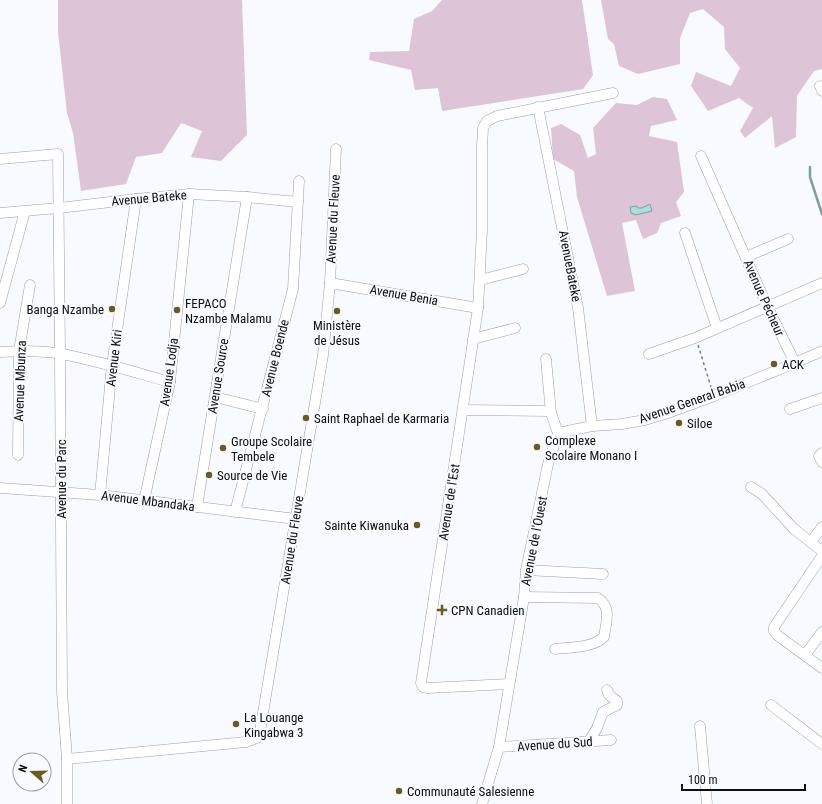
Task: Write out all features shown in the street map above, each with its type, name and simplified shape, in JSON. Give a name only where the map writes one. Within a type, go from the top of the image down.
[{"type":"street","name":"Avenue de l'Est","points":[[509,684],[428,688],[423,687],[421,683],[478,308],[482,230],[483,128],[487,121],[497,116],[612,93]]},
{"type":"street","name":"AvenueBateke","points":[[538,107],[578,308],[592,426]]},
{"type":"street","name":"Avenue du Fleuve","points":[[66,759],[246,742],[259,738],[323,355],[330,283],[336,149]]},
{"type":"street","name":"Avenue du Parc","points":[[0,159],[58,154],[62,692],[67,804]]},
{"type":"street","name":"Avenue Pécheur","points":[[701,156],[767,306],[795,364]]},
{"type":"street","name":"Avenue Boende","points":[[235,512],[293,289],[299,181]]},
{"type":"street","name":"Avenue Bateke","points":[[0,213],[189,194],[248,197],[298,202]]},
{"type":"street","name":"Avenue Lodja","points":[[144,501],[170,382],[189,194]]},
{"type":"street","name":"Avenue Source","points":[[197,507],[248,197]]},
{"type":"street","name":"Avenue Kiri","points":[[100,495],[112,365],[136,199]]},
{"type":"street","points":[[0,303],[25,211]]},
{"type":"street","points":[[685,233],[717,328]]},
{"type":"street","points":[[746,257],[788,239]]},
{"type":"street","points":[[480,280],[523,269]]},
{"type":"street","name":"Avenue Benia","points":[[330,283],[478,308]]},
{"type":"street","points":[[649,354],[695,338],[822,283]]},
{"type":"street","name":"Avenue Mbunza","points":[[18,455],[19,351],[30,285]]},
{"type":"street","points":[[473,339],[515,328]]},
{"type":"street","points":[[0,352],[19,351],[60,354],[112,365],[170,382]]},
{"type":"street","name":"Avenue General Babia","points":[[558,433],[592,426],[622,424],[645,420],[665,414],[795,364],[822,351]]},
{"type":"street","points":[[546,359],[552,413],[558,433]]},
{"type":"street","points":[[215,397],[262,409]]},
{"type":"street","points":[[790,409],[822,398]]},
{"type":"street","points":[[463,410],[545,411],[552,413]]},
{"type":"street","name":"Avenue de l'Ouest","points":[[482,804],[499,747],[524,597],[526,570],[548,464],[558,433]]},
{"type":"street","points":[[822,453],[819,456],[822,462]]},
{"type":"street","points":[[751,487],[762,494],[794,529],[822,551]]},
{"type":"street","name":"Avenue Mbandaka","points":[[0,488],[100,495],[296,519]]},
{"type":"street","points":[[811,542],[822,527]]},
{"type":"street","points":[[822,556],[774,627],[774,631],[777,634],[822,668]]},
{"type":"street","points":[[526,570],[603,574]]},
{"type":"street","points":[[524,597],[598,598],[604,603],[607,610],[604,637],[600,642],[555,649]]},
{"type":"street","points":[[805,655],[822,632]]},
{"type":"street","points":[[589,741],[597,728],[603,712],[617,706],[617,701],[609,695],[607,690]]},
{"type":"street","points":[[771,705],[822,744]]},
{"type":"street","points":[[700,726],[707,804]]},
{"type":"street","name":"Avenue du Sud","points":[[499,747],[611,740]]},
{"type":"path","points":[[695,338],[714,396]]},
{"type":"shaded area","points":[[58,0],[242,0],[247,135],[221,161],[191,157],[202,131],[181,123],[162,153],[136,157],[126,184],[81,191],[73,133],[67,113],[58,32]]},
{"type":"shaded area","points":[[442,0],[582,0],[593,75],[583,89],[442,111],[438,88],[415,90],[411,70],[369,60],[370,52],[409,51],[414,19],[432,11]]},
{"type":"shaded area","points":[[601,0],[822,0],[822,69],[814,71],[797,96],[796,137],[775,148],[772,116],[745,138],[740,131],[753,108],[739,98],[708,111],[691,86],[696,72],[731,86],[740,68],[725,49],[724,27],[703,9],[690,13],[680,38],[680,64],[638,74],[619,66],[614,44],[608,39]]},
{"type":"shaded area","points":[[653,97],[667,99],[677,120],[651,126],[649,136],[677,142],[684,192],[676,202],[681,216],[661,223],[657,233],[643,239],[636,220],[622,223],[635,291],[607,296],[577,197],[574,171],[553,159],[551,128],[561,124],[580,135],[588,158],[596,154],[593,128],[616,103],[637,105]]},
{"type":"water","points":[[650,204],[652,211],[636,215],[631,213],[630,207],[637,206],[638,208],[642,208]]},
{"type":"waterway","points":[[810,167],[810,177],[822,214]]},
{"type":"place","name":"Banga Nzambe","points":[[112,309]]},
{"type":"place","name":"FEPACO Nzambe Malamu","points":[[177,310]]},
{"type":"place","name":"Ministère de Jésus","points":[[337,311]]},
{"type":"place","name":"ACK","points":[[774,364]]},
{"type":"place","name":"Saint Raphael de Karmaria","points":[[306,418]]},
{"type":"place","name":"Siloe","points":[[679,423]]},
{"type":"place","name":"Complexe Scolaire Monano I","points":[[537,447]]},
{"type":"place","name":"Groupe Scolaire Tembele","points":[[223,448]]},
{"type":"place","name":"Source de Vie","points":[[209,475]]},
{"type":"place","name":"Sainte Kiwanuka","points":[[417,525]]},
{"type":"place","name":"CPN Canadien","points":[[442,610]]},
{"type":"place","name":"La Louange Kingabwa 3","points":[[236,724]]},
{"type":"place","name":"Communauté Salesienne","points":[[399,791]]}]
